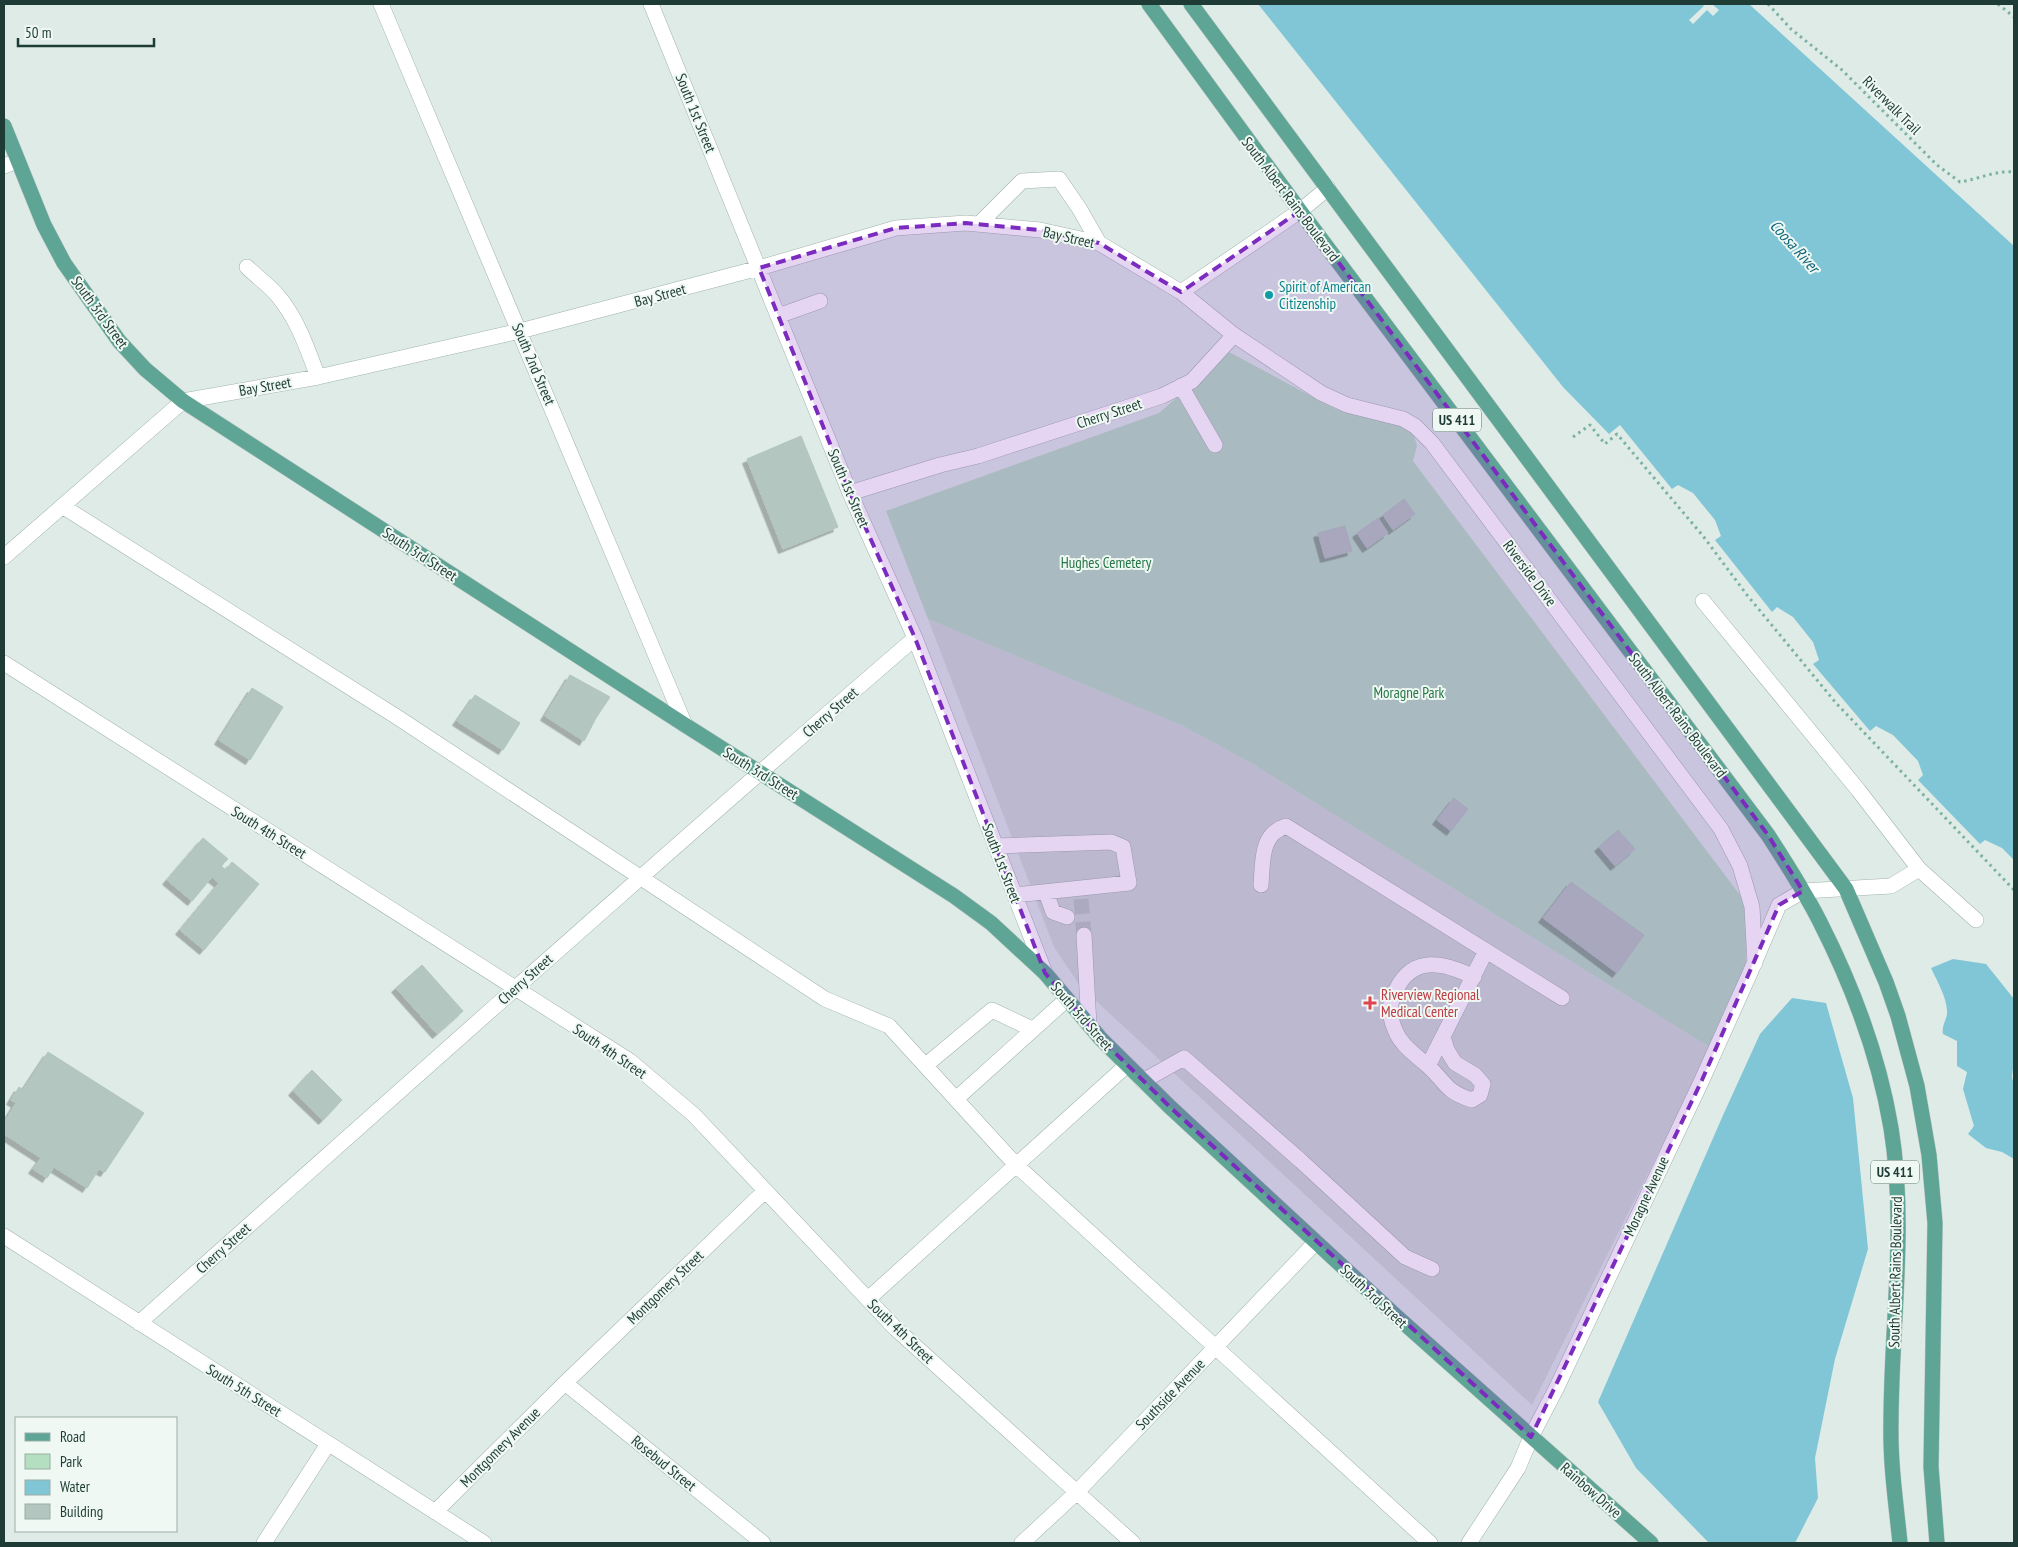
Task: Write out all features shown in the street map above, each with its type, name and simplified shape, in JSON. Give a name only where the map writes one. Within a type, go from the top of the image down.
[{"type":"main road","name":"South Albert Rains Boulevard","points":[[1148,4],[1300,211],[1768,834],[1803,891],[1834,951],[1862,1017],[1874,1054],[1891,1129],[1898,1201],[1898,1257],[1890,1424],[1900,1543]]},
{"type":"main road","name":"US 411","points":[[1191,4],[1846,889],[1886,982],[1898,1016],[1917,1086],[1929,1155],[1934,1223],[1930,1467],[1937,1543]]},
{"type":"main road","name":"South 3rd Street","points":[[4,126],[11,163],[64,263],[119,341],[145,369],[183,401],[954,896],[991,924],[1045,973],[1089,1026],[1127,1065],[1316,1242],[1531,1437]]},
{"type":"main road","name":"Rainbow Drive","points":[[1531,1437],[1651,1543]]},
{"type":"main road","points":[[1889,1543],[1897,1509]]},
{"type":"street","name":"South 2nd Street","points":[[381,4],[685,725]]},
{"type":"street","name":"South 1st Street","points":[[651,4],[850,493],[915,638],[1045,973]]},
{"type":"street","points":[[979,224],[1022,181],[1059,179],[1079,208],[1099,243]]},
{"type":"street","points":[[1182,292],[1300,211],[1328,188]]},
{"type":"street","name":"Bay Street","points":[[183,401],[318,376],[520,332],[758,268],[896,228],[966,223],[1040,230],[1099,243],[1182,292]]},
{"type":"street","points":[[247,267],[277,294],[290,312],[318,376]]},
{"type":"street","name":"Riverside Drive","points":[[1182,292],[1234,335],[1321,393],[1347,405],[1402,419],[1415,426],[1432,442],[1721,829],[1740,866],[1752,907],[1755,963]]},
{"type":"street","points":[[778,316],[820,301]]},
{"type":"street","name":"Cherry Street","points":[[850,493],[940,465],[978,456],[1162,396],[1192,380],[1234,335]]},
{"type":"street","points":[[1181,386],[1215,445]]},
{"type":"street","points":[[4,557],[183,401]]},
{"type":"street","points":[[62,506],[388,712],[825,999],[889,1026],[1016,1165],[1430,1543]]},
{"type":"street","points":[[1703,602],[1859,791],[1918,869],[1976,920]]},
{"type":"street","name":"Cherry Street","points":[[139,1324],[514,988],[759,772],[915,638]]},
{"type":"street","name":"South 4th Street","points":[[4,663],[630,1061],[694,1114],[895,1328],[1133,1543]]},
{"type":"street","points":[[1261,885],[1264,849],[1268,838],[1277,829],[1286,826],[1562,998]]},
{"type":"street","points":[[995,846],[1112,842],[1123,847],[1129,883],[1080,893],[1046,892],[1015,895]]},
{"type":"street","name":"Moragne Avenue","points":[[1469,1543],[1518,1468],[1755,963],[1779,905],[1803,891],[1891,886],[1918,869]]},
{"type":"street","points":[[1046,892],[1054,912],[1067,917]]},
{"type":"street","points":[[1084,934],[1089,1026]]},
{"type":"street","points":[[1428,1066],[1486,951]]},
{"type":"street","points":[[1443,1037],[1447,1050],[1456,1063],[1475,1075],[1483,1084],[1480,1095],[1472,1100],[1456,1095],[1404,1045],[1395,1030],[1389,1005],[1399,983],[1408,973],[1419,966],[1452,966],[1474,977]]},
{"type":"street","points":[[956,1099],[1066,998]]},
{"type":"street","points":[[926,1065],[992,1010],[1032,1028]]},
{"type":"street","points":[[1143,1080],[1184,1058],[1301,1161],[1405,1257],[1432,1269]]},
{"type":"street","points":[[868,1299],[1127,1065]]},
{"type":"street","name":"Montgomery Street","points":[[565,1382],[765,1191]]},
{"type":"street","name":"South 5th Street","points":[[4,1236],[484,1543]]},
{"type":"street","name":"Southside Avenue","points":[[1022,1543],[1076,1493],[1316,1242]]},
{"type":"street","name":"Montgomery Avenue","points":[[435,1512],[565,1382]]},
{"type":"street","name":"Rosebud Street","points":[[565,1382],[763,1543]]},
{"type":"street","points":[[264,1543],[328,1444]]},
{"type":"path","name":"Riverwalk Trail","points":[[1768,4],[1791,29],[1842,70],[1936,165],[1960,182],[1977,180],[2002,171],[2014,172]]},
{"type":"path","points":[[1998,4],[2014,18]]},
{"type":"path","points":[[1573,437],[1590,426],[1605,444],[1617,434],[1703,536],[1747,595],[1836,703],[2014,890]]},
{"type":"highlighted area","points":[[1300,211],[1768,835],[1803,891],[1779,905],[1702,1080],[1531,1437],[1170,1107],[1101,1039],[1045,973],[915,638],[850,493],[759,268],[896,228],[966,223],[1040,230],[1099,243],[1181,292]]},
{"type":"shaded area","name":"Riverview Regional Medical Center","points":[[928,619],[1183,726],[1251,763],[1711,1048],[1532,1405],[1080,986],[1054,947]]},
{"type":"green space","name":"Moragne Park","points":[[1229,352],[1335,409],[1381,418],[1407,429],[1414,436],[1417,446],[1413,461],[1743,899],[1746,922],[1746,972],[1711,1048],[1251,763],[1183,726],[928,619],[886,511],[1159,413]]},
{"type":"water","name":"Coosa River","points":[[1258,4],[1749,4],[2014,246],[2014,894],[1855,732],[1610,435],[1563,387]]},
{"type":"water","points":[[1953,959],[1986,964],[2014,999],[2014,1059],[2012,1077],[2014,1086],[2014,1159],[2002,1152],[1986,1148],[1968,1134],[1974,1126],[1963,1089],[1967,1072],[1957,1066],[1957,1041],[1943,1034],[1947,1013],[1945,999],[1931,968]]},
{"type":"water","points":[[1792,998],[1826,1003],[1853,1098],[1868,1249],[1835,1359],[1815,1458],[1818,1498],[1795,1543],[1709,1543],[1636,1468],[1598,1402],[1760,1034]]},
{"type":"pier","points":[[1702,4],[1712,4],[1719,10],[1713,16],[1707,10],[1693,24],[1689,20],[1704,6]]},
{"type":"pier","points":[[1620,425],[1672,489],[1678,485],[1693,493],[1715,520],[1721,536],[1715,540],[1772,612],[1777,607],[1793,617],[1813,642],[1819,660],[1813,664],[1870,731],[1876,726],[1893,735],[1918,761],[1923,775],[1918,780],[1980,844],[1985,840],[2002,848],[2014,860],[2014,897],[1850,730],[1612,438],[1609,434]]},
{"type":"building","points":[[801,436],[838,527],[783,549],[747,459]]},
{"type":"building","points":[[1404,499],[1415,514],[1393,530],[1383,515]]},
{"type":"building","points":[[1378,518],[1388,533],[1367,548],[1357,533]]},
{"type":"building","points":[[1345,526],[1352,551],[1325,558],[1318,533]]},
{"type":"building","points":[[570,675],[610,697],[584,741],[545,716]]},
{"type":"building","points":[[252,688],[283,707],[250,760],[219,740]]},
{"type":"building","points":[[475,695],[520,723],[503,750],[457,721]]},
{"type":"building","points":[[1454,798],[1468,809],[1451,831],[1437,820]]},
{"type":"building","points":[[1618,830],[1635,849],[1615,866],[1599,847]]},
{"type":"building","points":[[203,838],[228,859],[221,866],[226,870],[232,862],[259,884],[204,950],[180,930],[219,883],[212,877],[192,901],[167,880]]},
{"type":"building","points":[[1571,882],[1644,935],[1617,973],[1543,918]]},
{"type":"building","points":[[422,965],[463,1011],[437,1034],[396,988]]},
{"type":"building","points":[[48,1052],[144,1113],[105,1172],[99,1169],[87,1188],[54,1167],[47,1178],[33,1169],[41,1158],[4,1134],[4,1123],[16,1103],[11,1100],[19,1087],[23,1090]]},
{"type":"building","points":[[312,1070],[342,1100],[323,1120],[293,1091]]},
{"type":"tunnel","points":[[1081,899],[1084,935]]},
{"type":"place","name":"Spirit of American Citizenship","points":[[1269,295]]},
{"type":"place","name":"Riverview Regional Medical Center","points":[[1370,1003]]},
{"type":"park label","name":"Hughes Cemetery","points":[[1106,562]]}]
